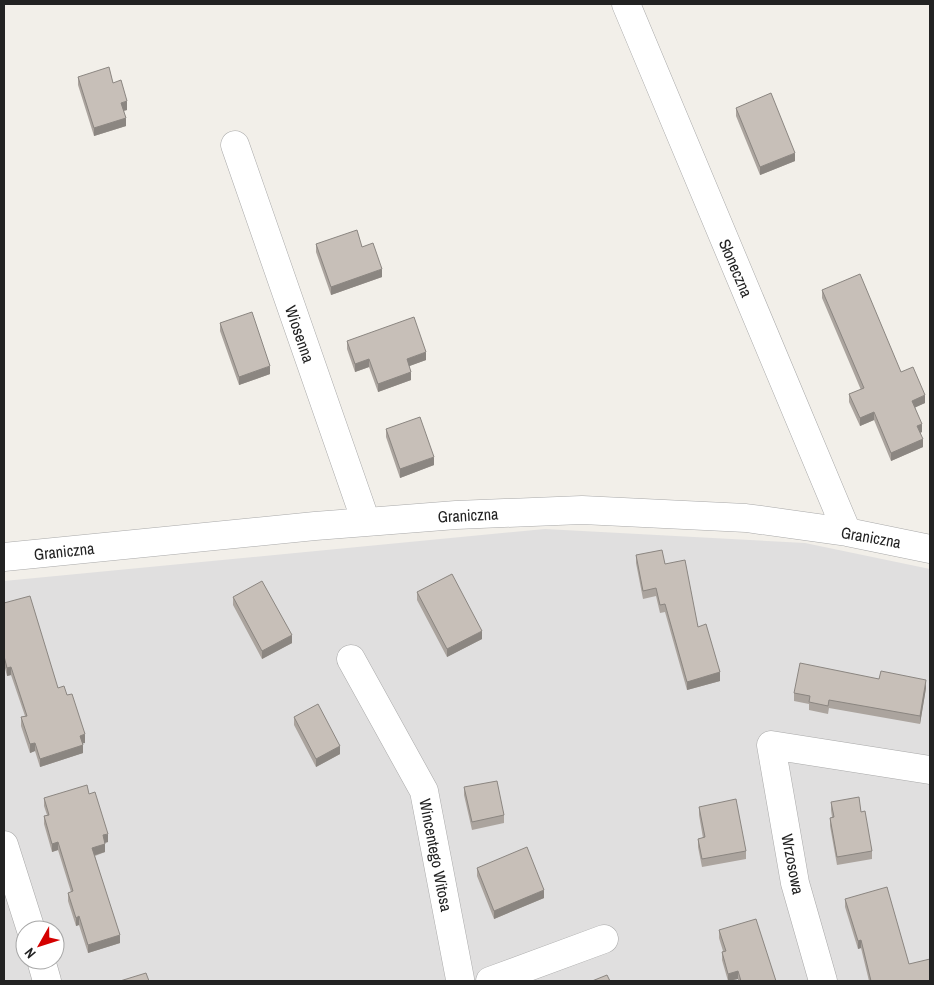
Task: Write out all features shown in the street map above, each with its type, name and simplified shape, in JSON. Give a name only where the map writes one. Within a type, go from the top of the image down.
[{"type":"street","name":"Słoneczna","points":[[626,4],[847,532]]},
{"type":"street","name":"Wiosenna","points":[[235,145],[366,522]]},
{"type":"street","name":"Graniczna","points":[[4,557],[366,522],[456,515],[582,510],[746,518],[847,532],[930,549]]},
{"type":"street","name":"Wincentego Witosa","points":[[351,659],[424,791],[460,980]]},
{"type":"street","name":"Wrzosowa","points":[[823,981],[795,883],[771,745],[930,770]]},
{"type":"street","points":[[4,845],[28,920]]},
{"type":"street","points":[[490,981],[604,939]]},
{"type":"shaded area","points":[[545,529],[805,543],[930,569],[930,981],[4,981],[4,581]]},
{"type":"building","points":[[109,67],[113,83],[121,80],[127,101],[121,103],[126,118],[94,128],[78,77]]},
{"type":"building","points":[[771,93],[795,153],[760,167],[736,108]]},
{"type":"building","points":[[357,230],[362,247],[373,243],[382,269],[331,287],[316,244]]},
{"type":"building","points":[[860,274],[901,372],[913,367],[925,395],[912,401],[922,424],[917,426],[923,439],[891,453],[874,412],[860,418],[849,394],[864,388],[822,290]]},
{"type":"building","points":[[252,312],[270,366],[239,377],[220,323]]},
{"type":"building","points":[[414,317],[426,352],[407,359],[411,372],[378,384],[369,359],[355,364],[347,341]]},
{"type":"building","points":[[420,417],[434,457],[400,469],[386,429]]},
{"type":"building","points":[[662,550],[665,564],[685,560],[698,627],[706,624],[720,672],[687,682],[665,604],[660,605],[656,588],[643,591],[636,555]]},
{"type":"building","points":[[452,574],[482,631],[447,649],[417,592]]},
{"type":"building","points":[[262,581],[292,635],[262,651],[233,597]]},
{"type":"building","points":[[30,596],[58,688],[64,686],[67,695],[72,694],[85,734],[80,736],[83,745],[40,759],[35,743],[30,744],[21,717],[27,716],[11,667],[7,668],[4,656],[4,603]]},
{"type":"building","points":[[800,663],[879,679],[881,671],[926,680],[920,716],[829,700],[828,706],[809,702],[810,696],[794,693]]},
{"type":"building","points":[[318,704],[340,746],[316,759],[294,717]]},
{"type":"building","points":[[497,781],[504,815],[472,822],[464,787]]},
{"type":"building","points":[[87,785],[89,794],[95,792],[108,834],[103,835],[105,844],[92,848],[120,935],[88,945],[79,916],[76,918],[68,893],[73,891],[58,842],[52,844],[44,816],[49,815],[44,798]]},
{"type":"building","points":[[859,797],[861,812],[865,811],[872,851],[837,857],[830,818],[834,817],[831,802]]},
{"type":"building","points":[[736,799],[746,851],[702,859],[698,839],[705,837],[699,807]]},
{"type":"building","points":[[527,847],[544,890],[494,911],[477,868]]},
{"type":"building","points":[[887,887],[909,964],[930,959],[930,981],[871,981],[861,940],[858,941],[845,899]]},
{"type":"building","points":[[756,919],[776,981],[741,981],[738,971],[728,974],[722,952],[726,951],[719,930]]},
{"type":"building","points":[[146,973],[149,981],[120,981]]},
{"type":"building","points":[[607,975],[610,981],[592,981]]}]
